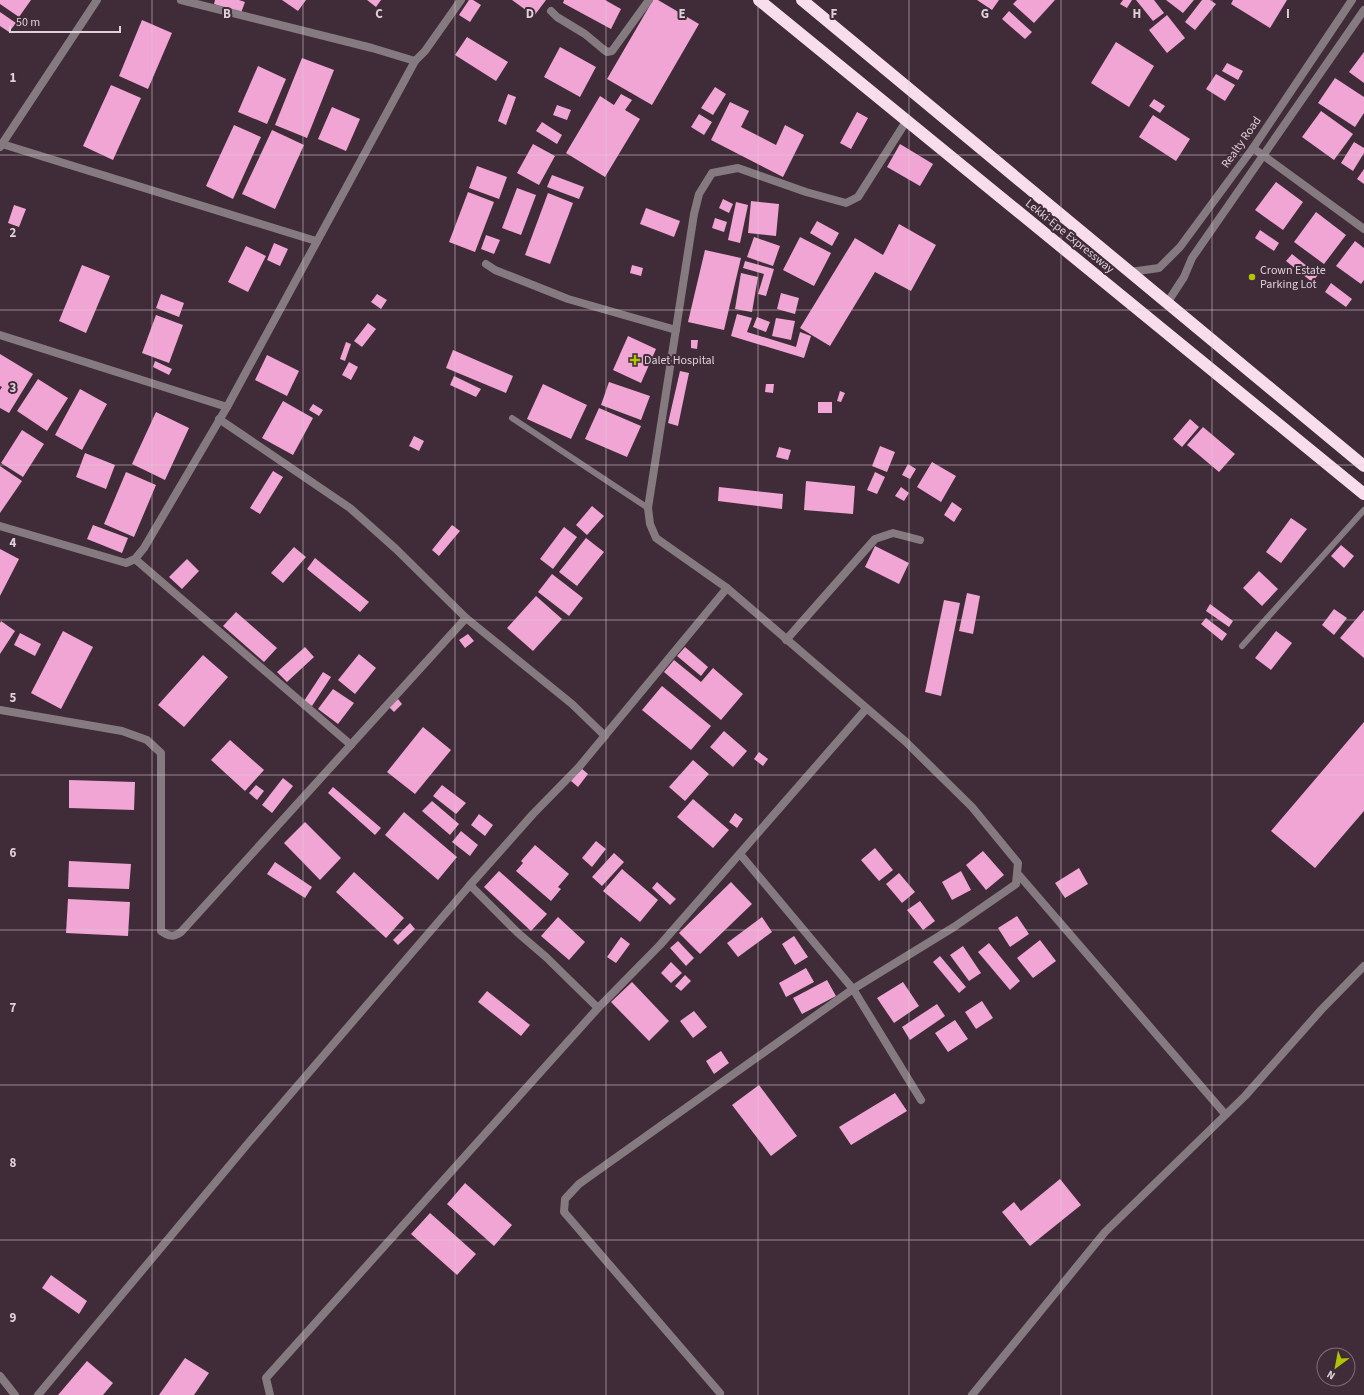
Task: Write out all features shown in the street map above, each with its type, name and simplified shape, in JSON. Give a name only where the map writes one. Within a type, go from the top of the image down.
[{"type":"highway","name":"Lekki-Epe Expressway","points":[[759,0],[1364,494]]},
{"type":"highway","name":"Lekki-Epe Expressway","points":[[802,0],[1364,466]]},
{"type":"street","points":[[97,0],[1,145],[316,241]]},
{"type":"street","points":[[181,0],[372,48],[415,61]]},
{"type":"street","points":[[0,526],[126,563],[136,559],[144,548],[227,407],[415,61],[425,51],[460,0]]},
{"type":"street","points":[[551,11],[556,17],[585,34],[607,52],[612,51],[616,47],[649,0]]},
{"type":"street","name":"Realty Road","points":[[1130,272],[1159,268],[1180,247],[1253,148],[1352,0]]},
{"type":"street","points":[[1168,303],[1184,277],[1192,258],[1364,10]]},
{"type":"street","points":[[720,1393],[564,1212],[565,1199],[579,1184],[853,989],[954,927],[1016,884],[1018,874],[1018,863],[972,806],[906,742],[727,588],[656,538],[650,524],[648,508],[694,214],[699,194],[712,173],[738,168],[806,192],[846,203],[858,197],[907,120]]},
{"type":"street","points":[[1253,148],[1364,229]]},
{"type":"street","points":[[486,264],[495,270],[568,299],[676,330]]},
{"type":"street","points":[[0,335],[227,407]]},
{"type":"street","points":[[219,419],[350,508],[396,549],[466,618],[572,704],[605,736]]},
{"type":"street","points":[[786,640],[875,539],[893,533],[920,540]]},
{"type":"street","points":[[136,559],[351,745]]},
{"type":"street","points":[[38,1395],[250,1141],[470,884],[605,736],[671,658],[727,588]]},
{"type":"street","points":[[0,710],[122,731],[147,740],[161,753],[161,931],[169,936],[175,936],[182,932],[466,618]]},
{"type":"street","points":[[270,1395],[266,1378],[598,1008],[660,945],[866,709]]},
{"type":"street","points":[[740,854],[853,989],[920,1100]]},
{"type":"street","points":[[1018,874],[1225,1114]]},
{"type":"street","points":[[470,884],[518,933],[546,957],[598,1008]]},
{"type":"street","points":[[972,1395],[1105,1232],[1245,1096],[1322,1009],[1364,966]]},
{"type":"street","points":[[0,1376],[15,1395]]},
{"type":"lane","points":[[512,418],[648,508]]},
{"type":"lane","points":[[1242,646],[1364,510]]},
{"type":"building","points":[[0,0],[31,0],[19,17],[0,4]]},
{"type":"building","points":[[215,0],[239,0],[245,2],[241,13],[214,4]]},
{"type":"building","points":[[282,0],[306,0],[298,11]]},
{"type":"building","points":[[367,0],[381,0],[376,7]]},
{"type":"building","points":[[469,0],[473,0],[481,5],[470,22],[459,15]]},
{"type":"building","points":[[512,0],[546,0],[534,16]]},
{"type":"building","points":[[564,0],[605,0],[621,9],[611,29],[563,3]]},
{"type":"building","points":[[653,0],[658,0],[699,24],[652,105],[607,79]]},
{"type":"building","points":[[977,0],[999,0],[992,10]]},
{"type":"building","points":[[1017,0],[1055,0],[1034,23],[1013,4]]},
{"type":"building","points":[[1123,0],[1132,0],[1127,8],[1120,4]]},
{"type":"building","points":[[1136,0],[1154,0],[1164,13],[1153,21]]},
{"type":"building","points":[[1166,0],[1194,0],[1183,13]]},
{"type":"building","points":[[1202,0],[1210,0],[1216,4],[1195,30],[1185,22]]},
{"type":"building","points":[[1233,0],[1287,0],[1270,28],[1231,4]]},
{"type":"building","points":[[1009,11],[1032,32],[1025,39],[1002,19]]},
{"type":"building","points":[[0,12],[16,23],[9,32],[0,26]]},
{"type":"building","points":[[1167,15],[1185,38],[1167,53],[1149,30]]},
{"type":"building","points":[[142,20],[172,33],[148,89],[119,76]]},
{"type":"building","points":[[467,37],[508,62],[496,81],[455,55]]},
{"type":"building","points":[[1116,42],[1154,66],[1129,107],[1091,83]]},
{"type":"building","points":[[560,47],[596,67],[580,97],[544,77]]},
{"type":"building","points":[[1364,52],[1364,83],[1349,72]]},
{"type":"building","points":[[302,58],[334,70],[307,138],[275,125]]},
{"type":"building","points":[[1227,63],[1243,71],[1238,80],[1222,71]]},
{"type":"building","points":[[258,66],[286,79],[267,124],[238,112]]},
{"type":"building","points":[[1216,74],[1235,85],[1225,101],[1206,89]]},
{"type":"building","points":[[1335,78],[1364,97],[1364,113],[1355,127],[1318,103]]},
{"type":"building","points":[[111,85],[141,98],[113,160],[83,146]]},
{"type":"building","points":[[715,87],[726,94],[713,115],[701,108]]},
{"type":"building","points":[[508,94],[516,97],[506,125],[498,121]]},
{"type":"building","points":[[621,94],[632,100],[625,110],[640,119],[605,177],[566,153],[600,96],[614,105]]},
{"type":"building","points":[[1154,99],[1165,106],[1160,113],[1149,106]]},
{"type":"building","points":[[730,102],[749,111],[741,127],[776,145],[785,125],[804,135],[783,177],[711,140]]},
{"type":"building","points":[[557,105],[571,110],[567,120],[553,115]]},
{"type":"building","points":[[332,107],[360,119],[346,151],[318,139]]},
{"type":"building","points":[[1321,111],[1353,134],[1334,160],[1302,137]]},
{"type":"building","points":[[857,112],[868,118],[851,149],[840,143]]},
{"type":"building","points":[[699,114],[712,122],[704,135],[691,127]]},
{"type":"building","points":[[1153,115],[1190,139],[1176,161],[1139,137]]},
{"type":"building","points":[[542,122],[562,135],[557,144],[536,131]]},
{"type":"building","points":[[234,125],[261,137],[233,199],[206,186]]},
{"type":"building","points":[[272,130],[304,145],[275,209],[242,194]]},
{"type":"building","points":[[1354,142],[1364,148],[1364,153],[1353,171],[1341,163]]},
{"type":"building","points":[[533,144],[555,156],[539,185],[517,173]]},
{"type":"building","points":[[900,144],[933,164],[920,186],[887,167]]},
{"type":"building","points":[[477,166],[507,177],[499,199],[469,188]]},
{"type":"building","points":[[1364,169],[1364,184],[1357,179]]},
{"type":"building","points":[[552,175],[584,187],[579,199],[547,187]]},
{"type":"building","points":[[1276,182],[1303,202],[1283,230],[1255,210]]},
{"type":"building","points":[[517,188],[536,195],[521,235],[502,228]]},
{"type":"building","points":[[468,192],[494,202],[475,252],[449,242]]},
{"type":"building","points":[[548,193],[573,203],[550,264],[525,255]]},
{"type":"building","points":[[723,199],[733,204],[729,213],[719,208]]},
{"type":"building","points":[[751,201],[779,204],[776,236],[748,233]]},
{"type":"building","points":[[736,202],[748,205],[740,243],[728,240]]},
{"type":"building","points":[[14,205],[26,209],[19,227],[8,223]]},
{"type":"building","points":[[646,208],[680,221],[674,237],[640,224]]},
{"type":"building","points":[[1316,212],[1346,235],[1324,264],[1294,242]]},
{"type":"building","points":[[715,218],[727,222],[724,232],[712,228]]},
{"type":"building","points":[[817,221],[839,233],[832,246],[810,233]]},
{"type":"building","points":[[899,224],[936,245],[911,291],[875,272],[830,346],[800,328],[855,238],[883,255]]},
{"type":"building","points":[[1260,230],[1279,243],[1274,251],[1255,238]]},
{"type":"building","points":[[486,235],[500,240],[494,254],[481,249]]},
{"type":"building","points":[[754,237],[780,246],[773,266],[747,257]]},
{"type":"building","points":[[800,237],[831,253],[814,286],[783,270]]},
{"type":"building","points":[[1355,241],[1364,248],[1364,280],[1361,284],[1336,266]]},
{"type":"building","points":[[274,243],[288,249],[280,266],[267,260]]},
{"type":"building","points":[[246,246],[266,256],[248,292],[228,282]]},
{"type":"building","points":[[705,250],[741,258],[724,330],[688,322]]},
{"type":"building","points":[[1292,254],[1318,275],[1312,282],[1286,261]]},
{"type":"building","points":[[745,261],[774,269],[766,296],[758,294],[764,274],[743,268]]},
{"type":"building","points":[[82,265],[110,276],[86,333],[59,321]]},
{"type":"building","points":[[632,265],[643,268],[641,276],[630,273]]},
{"type":"building","points":[[741,273],[758,277],[752,312],[735,309]]},
{"type":"building","points":[[1331,283],[1352,299],[1346,307],[1325,292]]},
{"type":"building","points":[[781,293],[799,298],[795,314],[777,309]]},
{"type":"building","points":[[161,294],[184,303],[179,317],[156,308]]},
{"type":"building","points":[[377,294],[387,300],[381,309],[371,302]]},
{"type":"building","points":[[737,314],[752,318],[747,332],[796,347],[800,332],[811,336],[804,358],[731,336]]},
{"type":"building","points":[[156,315],[183,325],[169,363],[142,353]]},
{"type":"building","points":[[757,317],[770,322],[766,332],[753,327]]},
{"type":"building","points":[[776,318],[795,321],[791,340],[772,336]]},
{"type":"building","points":[[368,323],[376,329],[362,347],[354,341]]},
{"type":"building","name":"Dalet Hospital","points":[[628,336],[656,349],[641,383],[613,370]]},
{"type":"building","points":[[691,340],[698,340],[697,349],[691,348]]},
{"type":"building","points":[[346,342],[351,344],[345,361],[340,359]]},
{"type":"building","points":[[453,350],[513,376],[506,393],[446,368]]},
{"type":"building","points":[[0,354],[33,374],[9,413],[0,408],[0,390],[2,387],[0,386]]},
{"type":"building","points":[[267,355],[299,371],[287,396],[255,380]]},
{"type":"building","points":[[155,361],[172,369],[169,375],[153,367]]},
{"type":"building","points":[[349,362],[358,367],[351,380],[342,375]]},
{"type":"building","points":[[680,371],[689,373],[678,426],[668,423]]},
{"type":"building","points":[[454,376],[481,389],[476,397],[450,385]]},
{"type":"building","points":[[38,379],[68,398],[47,431],[17,411]]},
{"type":"building","points":[[609,382],[650,396],[641,420],[601,405]]},
{"type":"building","points":[[543,384],[587,405],[571,439],[527,419]]},
{"type":"building","points":[[766,384],[774,384],[773,393],[765,392]]},
{"type":"building","points":[[80,389],[107,404],[82,450],[55,435]]},
{"type":"building","points":[[840,391],[845,393],[841,402],[837,401]]},
{"type":"building","points":[[283,401],[313,418],[293,455],[262,438]]},
{"type":"building","points":[[818,402],[832,402],[832,413],[818,413]]},
{"type":"building","points":[[313,404],[323,410],[319,416],[309,410]]},
{"type":"building","points":[[599,408],[641,426],[627,457],[585,439]]},
{"type":"building","points":[[156,412],[189,428],[165,480],[132,464]]},
{"type":"building","points":[[1190,419],[1199,427],[1182,447],[1173,439]]},
{"type":"building","points":[[1203,427],[1235,454],[1219,472],[1187,445]]},
{"type":"building","points":[[22,430],[44,444],[23,477],[1,463]]},
{"type":"building","points":[[414,436],[424,441],[419,451],[409,446]]},
{"type":"building","points":[[880,446],[895,452],[887,472],[872,466]]},
{"type":"building","points":[[779,447],[791,450],[788,460],[776,457]]},
{"type":"building","points":[[85,453],[115,465],[106,489],[76,477]]},
{"type":"building","points":[[932,462],[956,476],[941,502],[917,487]]},
{"type":"building","points":[[908,464],[916,469],[910,479],[902,475]]},
{"type":"building","points":[[0,466],[22,481],[0,513]]},
{"type":"building","points":[[273,471],[283,477],[260,514],[250,508]]},
{"type":"building","points":[[126,472],[156,485],[134,537],[104,524]]},
{"type":"building","points":[[875,472],[885,477],[877,494],[867,490]]},
{"type":"building","points":[[806,481],[855,486],[853,514],[804,510]]},
{"type":"building","points":[[719,487],[783,494],[782,509],[718,501]]},
{"type":"building","points":[[901,487],[909,493],[904,501],[895,496]]},
{"type":"building","points":[[952,502],[962,509],[954,522],[944,515]]},
{"type":"building","points":[[592,506],[604,516],[587,535],[576,525]]},
{"type":"building","points":[[1291,518],[1307,529],[1281,563],[1266,552]]},
{"type":"building","points":[[93,525],[128,538],[122,553],[87,539]]},
{"type":"building","points":[[452,525],[460,531],[439,556],[432,550]]},
{"type":"building","points":[[564,527],[577,537],[553,569],[540,559]]},
{"type":"building","points":[[586,538],[604,552],[577,586],[559,572]]},
{"type":"building","points":[[1341,545],[1354,556],[1344,568],[1331,556]]},
{"type":"building","points":[[875,546],[909,563],[899,584],[865,567]]},
{"type":"building","points":[[294,547],[306,557],[283,583],[271,573]]},
{"type":"building","points":[[0,549],[19,559],[0,596]]},
{"type":"building","points":[[315,558],[369,602],[360,612],[307,569]]},
{"type":"building","points":[[187,559],[199,571],[182,589],[169,577]]},
{"type":"building","points":[[1259,571],[1278,589],[1262,606],[1243,588]]},
{"type":"building","points":[[552,574],[583,598],[569,616],[538,592]]},
{"type":"building","points":[[967,593],[980,596],[973,634],[959,631]]},
{"type":"building","points":[[536,596],[562,619],[533,651],[507,628]]},
{"type":"building","points":[[944,600],[960,603],[941,696],[925,692]]},
{"type":"building","points":[[1210,604],[1233,621],[1229,627],[1206,611]]},
{"type":"building","points":[[1334,609],[1347,618],[1334,635],[1322,625]]},
{"type":"building","points":[[1364,610],[1364,658],[1340,638]]},
{"type":"building","points":[[236,612],[277,648],[264,662],[223,626]]},
{"type":"building","points":[[1206,618],[1227,634],[1222,641],[1201,624]]},
{"type":"building","points":[[1,621],[15,631],[0,654],[0,623]]},
{"type":"building","points":[[63,631],[93,647],[61,709],[31,693]]},
{"type":"building","points":[[1276,631],[1292,643],[1271,670],[1255,658]]},
{"type":"building","points":[[20,633],[41,644],[35,656],[14,645]]},
{"type":"building","points":[[468,634],[474,641],[465,648],[459,640]]},
{"type":"building","points":[[305,647],[314,657],[287,682],[277,672]]},
{"type":"building","points":[[685,647],[708,667],[701,676],[677,656]]},
{"type":"building","points":[[359,654],[376,668],[355,694],[338,680]]},
{"type":"building","points":[[203,655],[228,677],[184,727],[158,705]]},
{"type":"building","points":[[674,660],[701,682],[713,668],[743,694],[721,720],[664,672]]},
{"type":"building","points":[[323,672],[331,677],[312,706],[304,701]]},
{"type":"building","points":[[662,686],[711,726],[691,750],[642,710]]},
{"type":"building","points":[[333,689],[354,703],[338,724],[318,709]]},
{"type":"building","points":[[398,699],[402,704],[394,712],[389,707]]},
{"type":"building","points":[[1364,722],[1364,811],[1315,868],[1271,831]]},
{"type":"building","points":[[423,727],[451,750],[415,794],[387,772]]},
{"type":"building","points":[[724,731],[747,751],[733,767],[710,747]]},
{"type":"building","points":[[230,740],[264,770],[245,791],[211,760]]},
{"type":"building","points":[[759,752],[768,759],[763,766],[754,759]]},
{"type":"building","points":[[693,760],[709,774],[685,801],[669,787]]},
{"type":"building","points":[[581,768],[588,774],[578,787],[571,781]]},
{"type":"building","points":[[283,778],[293,786],[272,813],[262,805]]},
{"type":"building","points":[[69,780],[135,782],[134,810],[69,808]]},
{"type":"building","points":[[256,785],[264,791],[257,800],[249,793]]},
{"type":"building","points":[[442,785],[466,803],[456,814],[433,796]]},
{"type":"building","points":[[333,787],[381,828],[375,835],[328,793]]},
{"type":"building","points":[[693,799],[729,830],[713,848],[677,817]]},
{"type":"building","points":[[432,801],[459,824],[450,835],[422,811]]},
{"type":"building","points":[[404,812],[457,857],[438,880],[385,835]]},
{"type":"building","points":[[735,813],[743,819],[737,828],[729,822]]},
{"type":"building","points":[[479,814],[493,825],[485,836],[471,825]]},
{"type":"building","points":[[305,822],[341,858],[320,880],[284,843]]},
{"type":"building","points":[[461,831],[478,845],[470,856],[452,842]]},
{"type":"building","points":[[596,841],[606,849],[592,867],[582,858]]},
{"type":"building","points":[[535,845],[569,874],[558,887],[561,889],[551,901],[516,871],[523,863],[521,861]]},
{"type":"building","points":[[875,848],[893,870],[879,881],[861,860]]},
{"type":"building","points":[[983,851],[1004,875],[986,890],[966,865]]},
{"type":"building","points":[[614,853],[624,862],[602,886],[592,877]]},
{"type":"building","points":[[69,861],[131,864],[129,889],[68,887]]},
{"type":"building","points":[[275,862],[312,887],[305,898],[267,874]]},
{"type":"building","points":[[1079,868],[1088,884],[1065,898],[1055,883]]},
{"type":"building","points":[[622,869],[658,900],[640,922],[603,891]]},
{"type":"building","points":[[499,871],[547,914],[531,931],[484,887]]},
{"type":"building","points":[[961,871],[971,890],[952,900],[942,882]]},
{"type":"building","points":[[354,872],[404,918],[386,938],[336,892]]},
{"type":"building","points":[[899,873],[915,892],[902,903],[886,884]]},
{"type":"building","points":[[657,882],[676,899],[670,905],[652,888]]},
{"type":"building","points":[[731,882],[752,904],[700,954],[679,933]]},
{"type":"building","points":[[68,899],[130,902],[128,936],[66,933]]},
{"type":"building","points":[[920,901],[935,921],[923,930],[907,910]]},
{"type":"building","points":[[1017,916],[1029,934],[1010,947],[998,928]]},
{"type":"building","points":[[558,917],[585,942],[569,960],[541,936]]},
{"type":"building","points":[[762,917],[772,932],[738,957],[727,943]]},
{"type":"building","points":[[410,923],[415,929],[398,945],[393,940]]},
{"type":"building","points":[[794,936],[808,957],[795,965],[782,944]]},
{"type":"building","points":[[621,937],[630,944],[616,963],[607,957]]},
{"type":"building","points":[[1040,940],[1056,961],[1033,978],[1017,958]]},
{"type":"building","points":[[678,941],[694,958],[686,966],[670,948]]},
{"type":"building","points":[[989,943],[1020,981],[1010,990],[978,952]]},
{"type":"building","points":[[963,946],[981,973],[969,981],[950,955]]},
{"type":"building","points":[[940,956],[966,987],[959,993],[933,962]]},
{"type":"building","points":[[671,962],[682,973],[671,983],[661,973]]},
{"type":"building","points":[[806,968],[814,982],[786,997],[779,983]]},
{"type":"building","points":[[685,975],[691,981],[681,991],[675,986]]},
{"type":"building","points":[[827,980],[836,996],[802,1014],[793,998]]},
{"type":"building","points":[[632,982],[669,1021],[649,1041],[611,1002]]},
{"type":"building","points":[[903,982],[919,1006],[894,1023],[877,998]]},
{"type":"building","points":[[487,991],[530,1025],[521,1036],[478,1002]]},
{"type":"building","points":[[982,1001],[993,1018],[976,1029],[965,1012]]},
{"type":"building","points":[[937,1004],[945,1016],[910,1040],[902,1027]]},
{"type":"building","points":[[694,1011],[707,1027],[693,1038],[680,1021]]},
{"type":"building","points":[[955,1020],[968,1039],[948,1052],[935,1033]]},
{"type":"building","points":[[721,1051],[729,1063],[714,1074],[706,1061]]},
{"type":"building","points":[[759,1085],[797,1136],[771,1156],[732,1105]]},
{"type":"building","points":[[895,1093],[907,1111],[851,1145],[839,1127]]},
{"type":"building","points":[[1060,1179],[1081,1205],[1030,1246],[1002,1212],[1014,1202],[1021,1211]]},
{"type":"building","points":[[465,1183],[512,1225],[494,1246],[447,1204]]},
{"type":"building","points":[[430,1213],[476,1254],[457,1275],[411,1234]]},
{"type":"building","points":[[51,1275],[87,1301],[79,1314],[42,1288]]},
{"type":"building","points":[[185,1358],[209,1373],[194,1395],[159,1395]]},
{"type":"building","points":[[87,1361],[113,1383],[103,1395],[58,1395]]},
{"type":"place","name":"Crown Estate Parking Lot","points":[[1252,277]]},
{"type":"place","name":"Dalet Hospital","points":[[635,360]]}]
